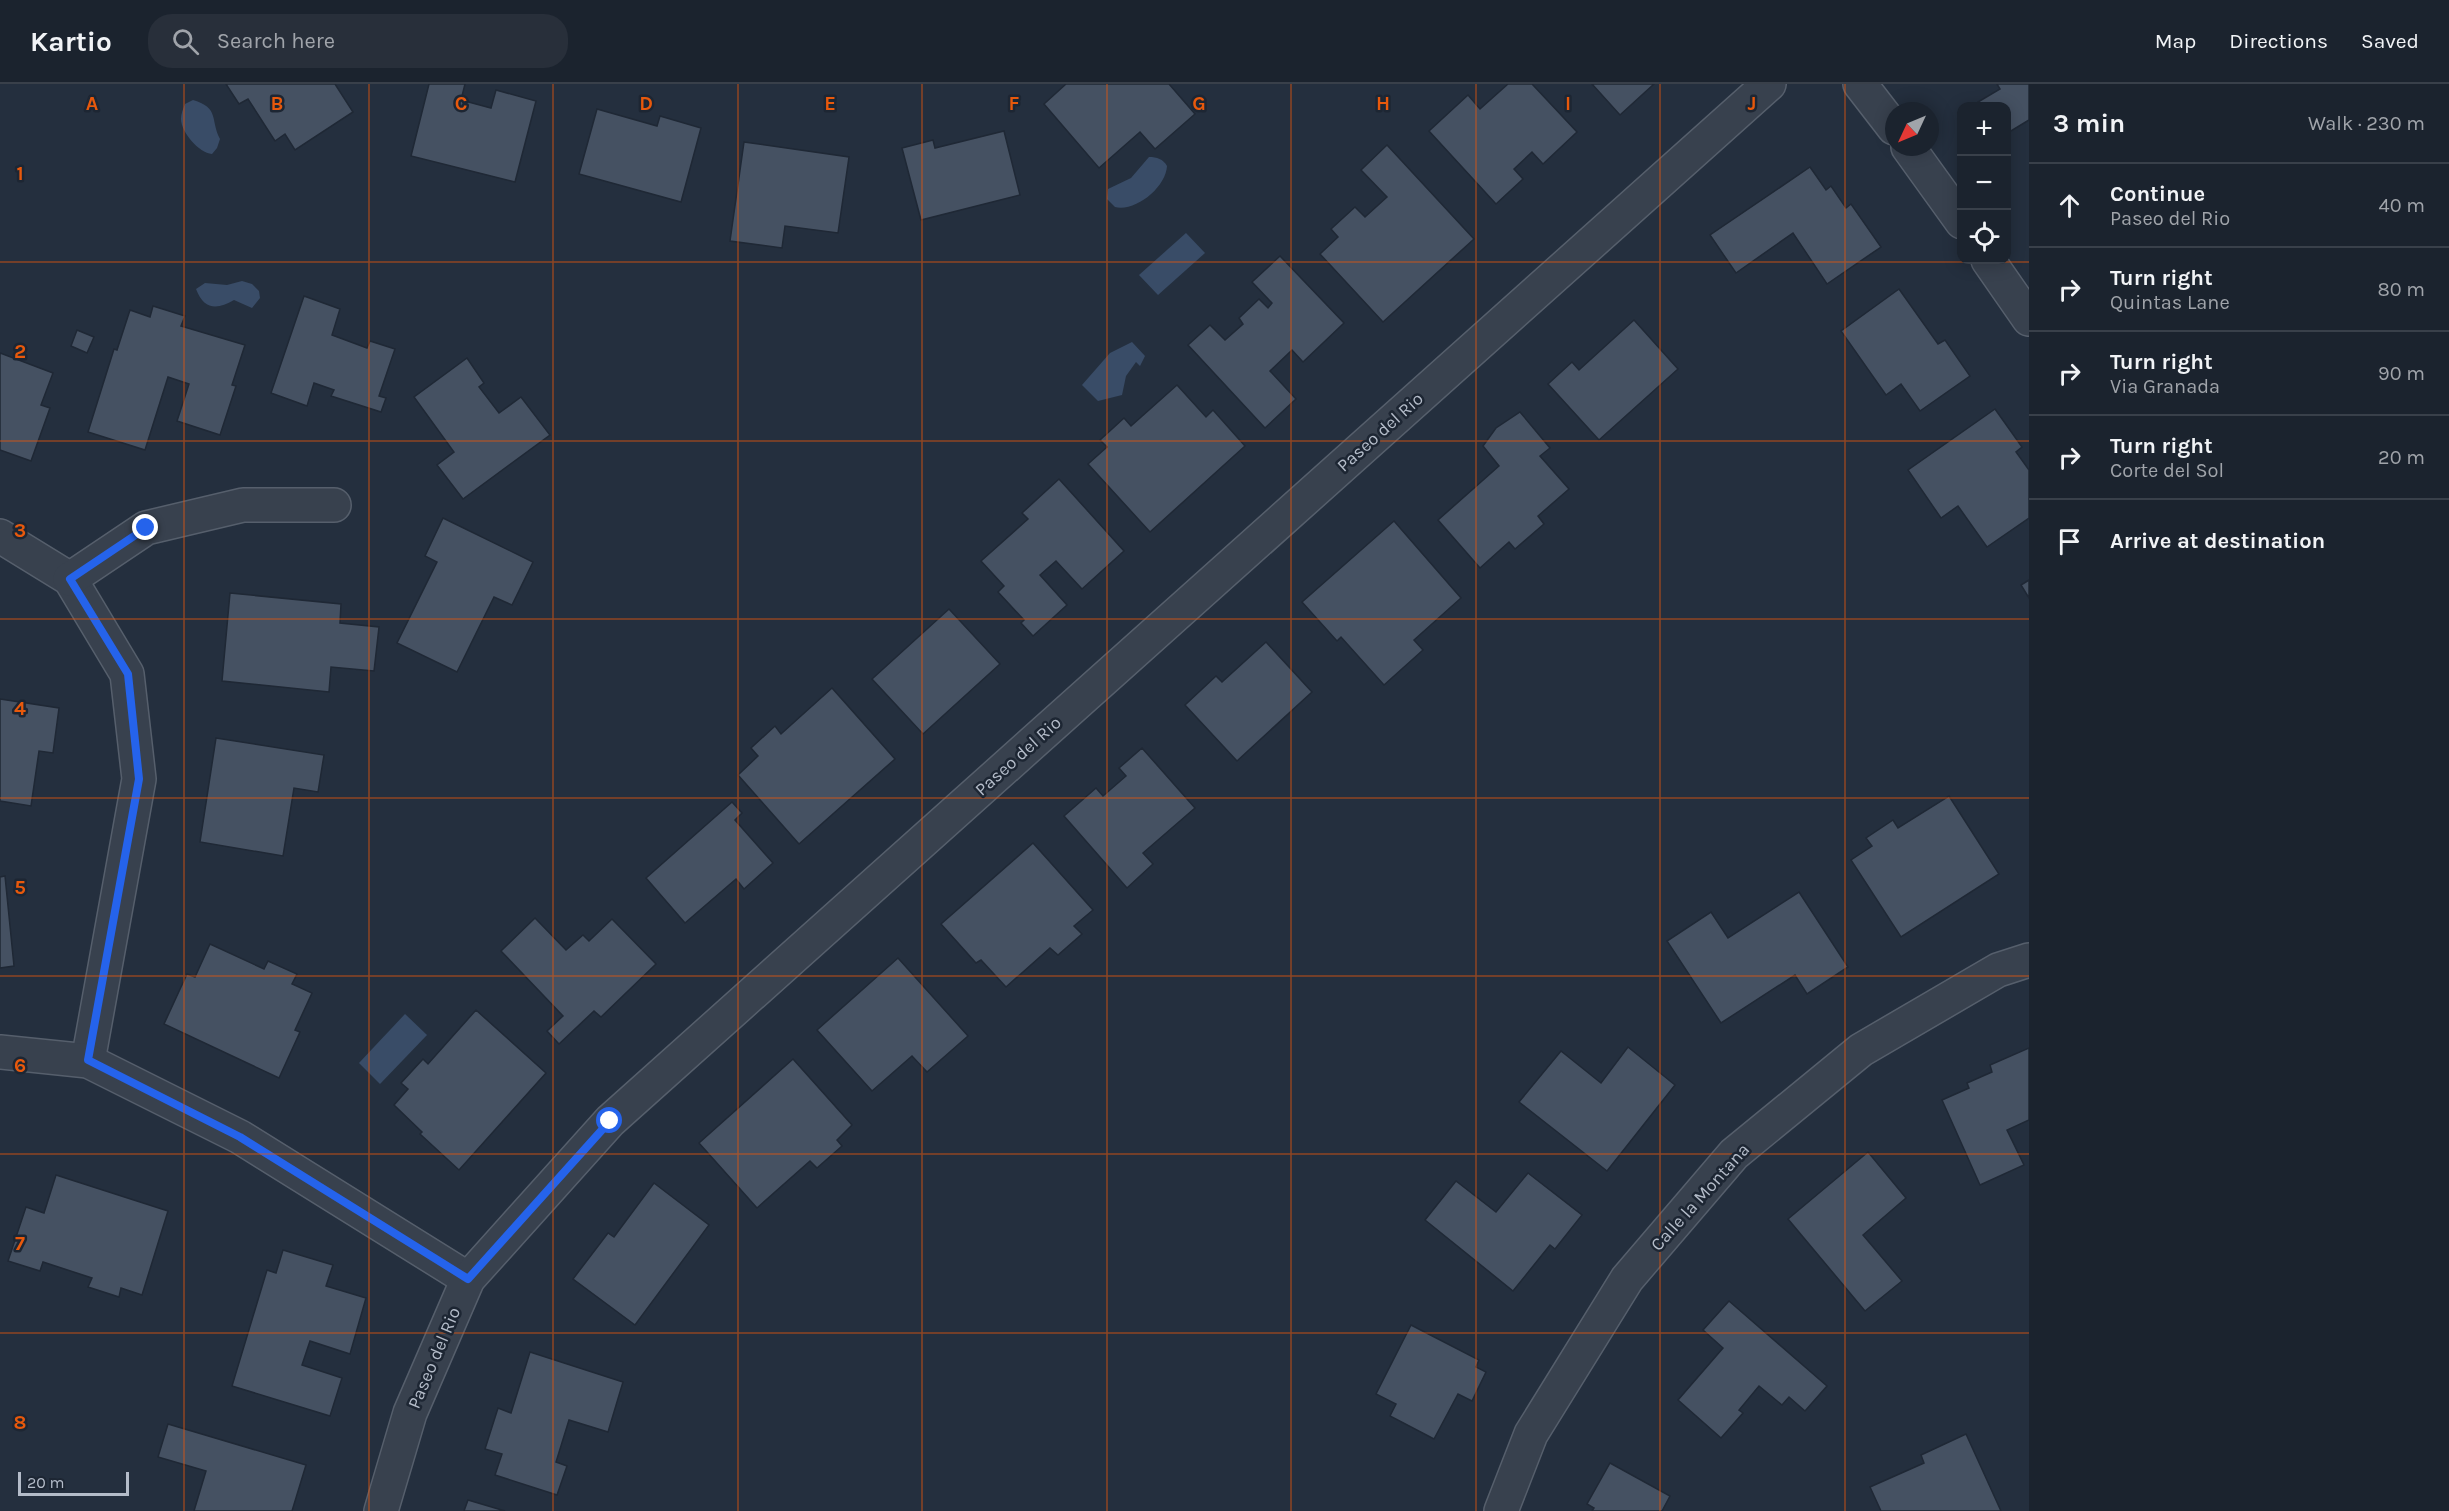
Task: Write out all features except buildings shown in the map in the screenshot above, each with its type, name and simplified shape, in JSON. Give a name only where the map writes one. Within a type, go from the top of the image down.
[{"type":"street","name":"Paseo del Rio","points":[[381,1511],[410,1413],[468,1279],[610,1121],[1769,84]]},
{"type":"street","points":[[1860,84],[1885,116]]},
{"type":"street","points":[[1914,156],[1957,215]]},
{"type":"street","points":[[1991,264],[2029,319]]},
{"type":"street","points":[[70,579],[146,528],[243,505],[334,505]]},
{"type":"street","points":[[0,536],[70,579],[128,674],[139,779],[88,1060]]},
{"type":"street","name":"Calle la Montana","points":[[1501,1511],[1531,1434],[1627,1280],[1734,1154],[1861,1050],[1998,970],[2029,960]]},
{"type":"street","points":[[0,1052],[88,1060],[240,1137],[468,1279]]},
{"type":"water","points":[[193,100],[202,103],[213,115],[220,139],[212,154],[196,146],[184,130],[181,115],[185,104]]},
{"type":"water","points":[[1149,157],[1160,159],[1167,166],[1156,190],[1132,206],[1115,207],[1107,199],[1108,189],[1131,178]]},
{"type":"water","points":[[1186,233],[1205,253],[1158,295],[1139,275]]},
{"type":"water","points":[[242,281],[252,284],[259,291],[260,298],[252,308],[234,300],[212,306],[203,301],[196,289],[205,283],[227,285]]},
{"type":"water","points":[[1132,342],[1145,356],[1140,366],[1136,362],[1126,376],[1122,395],[1098,401],[1082,385],[1110,353]]},
{"type":"water","points":[[405,1014],[427,1035],[380,1084],[359,1063]]},
{"type":"route","points":[[146,528],[70,579],[128,674],[139,779],[88,1060],[240,1137],[468,1279],[610,1121]]}]
